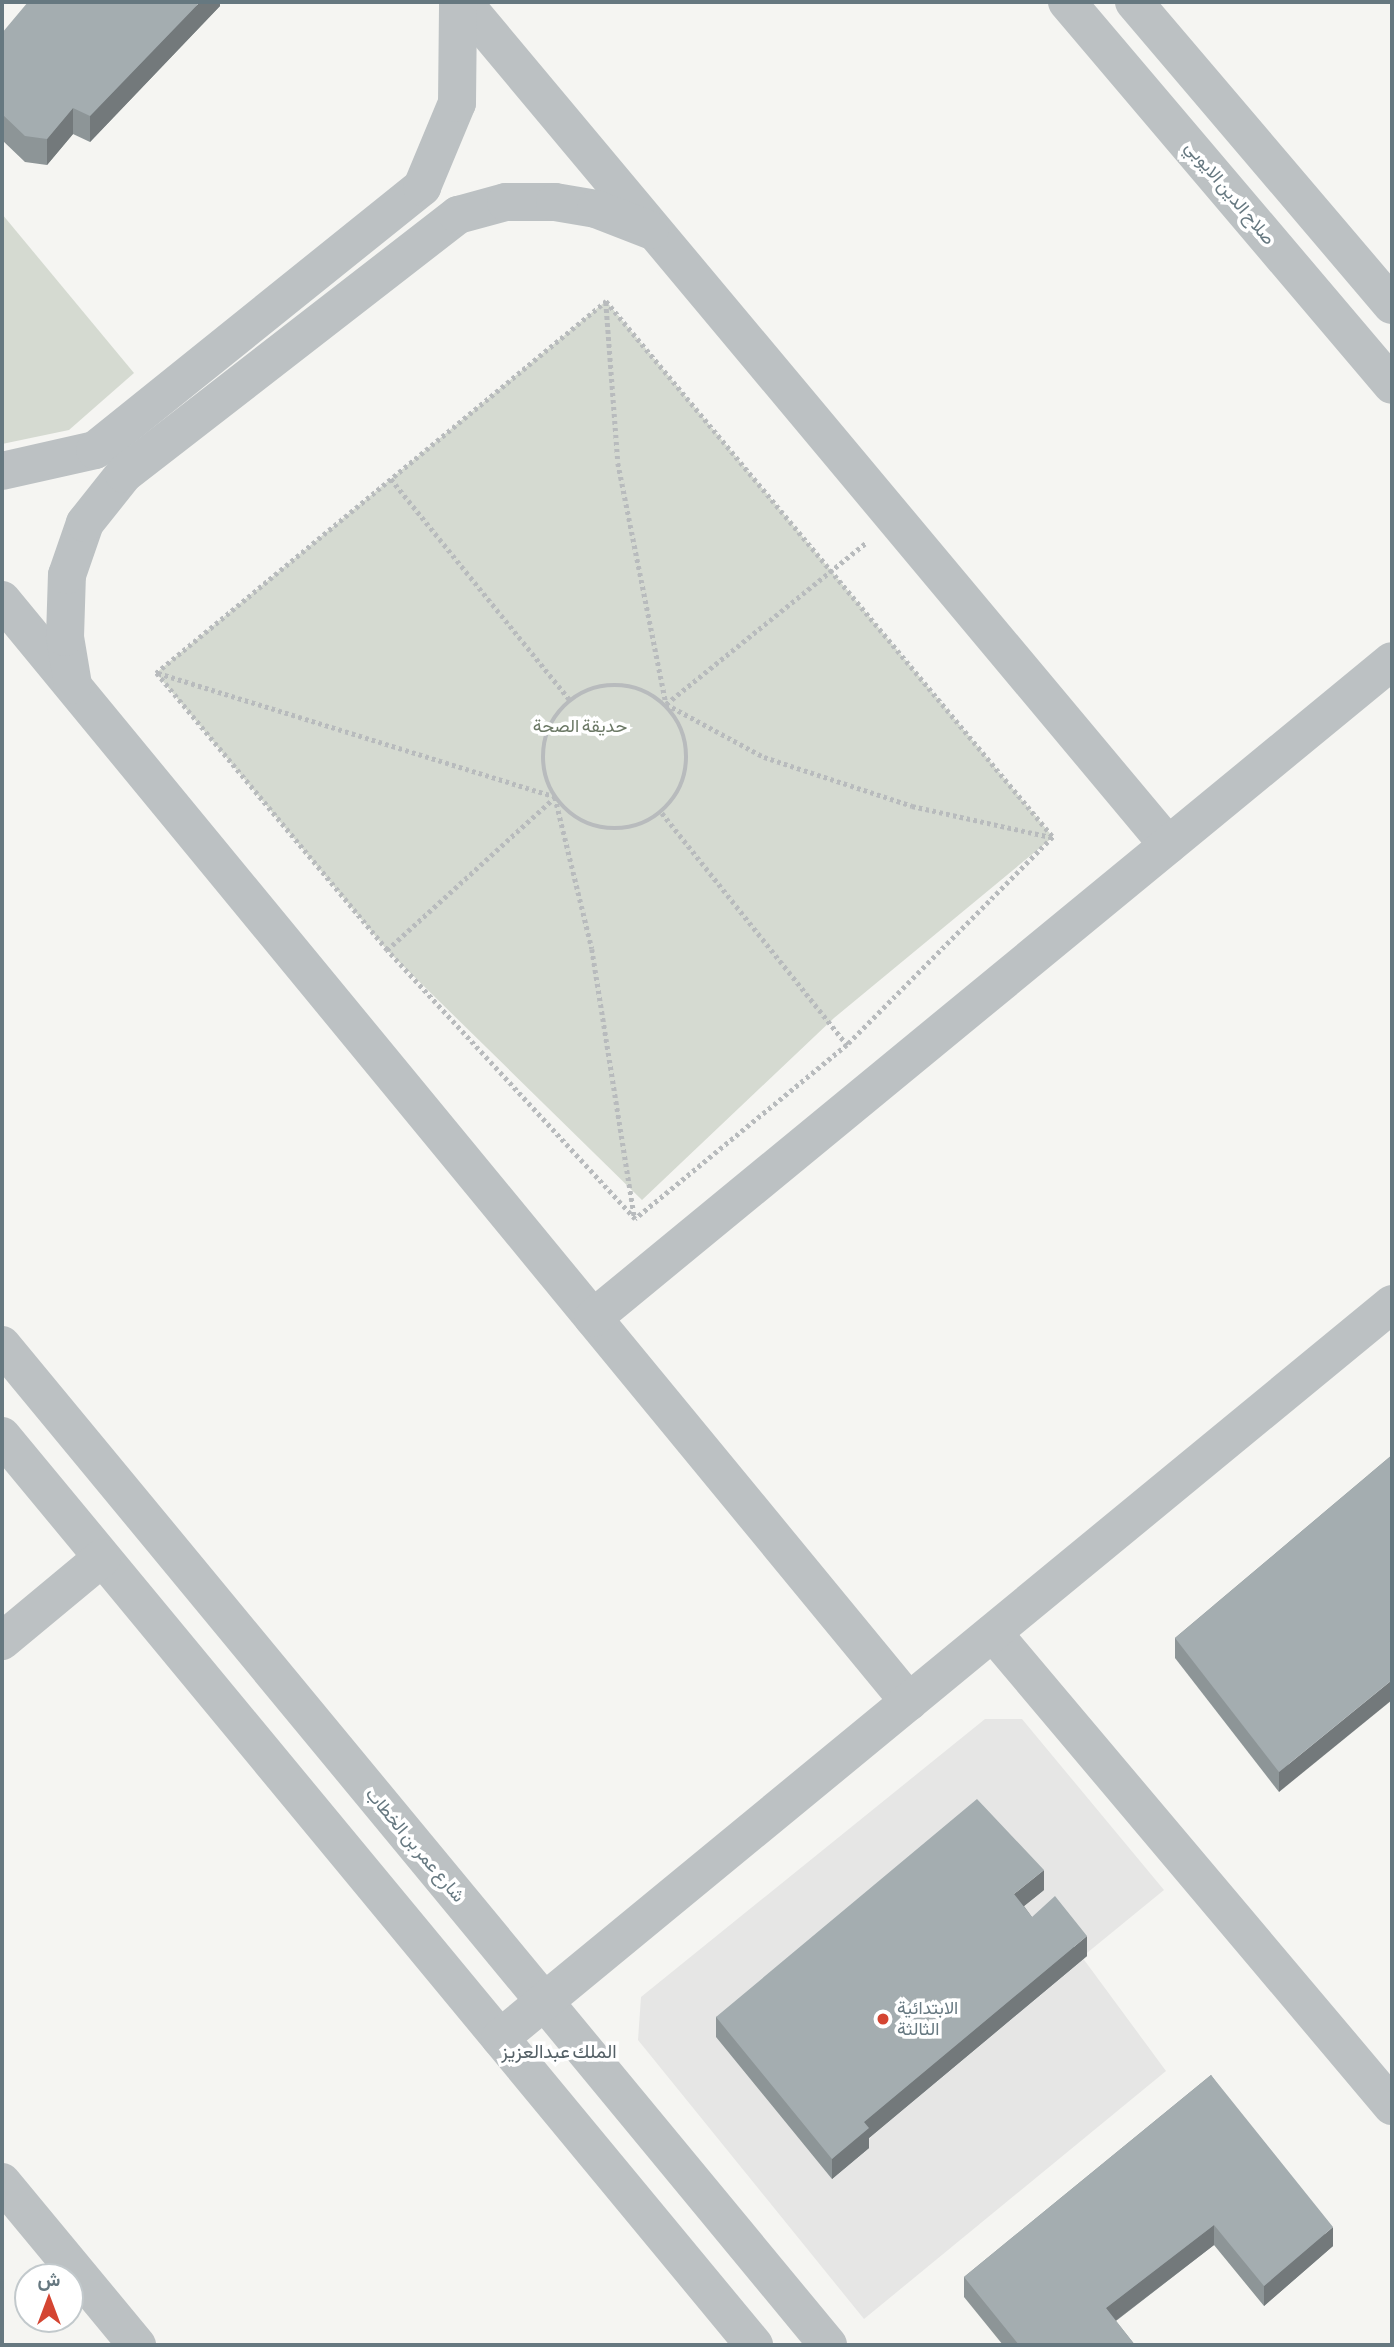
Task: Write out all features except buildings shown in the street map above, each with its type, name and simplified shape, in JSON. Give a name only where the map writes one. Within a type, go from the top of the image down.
[{"type":"street","points":[[461,2],[1168,845]]},
{"type":"street","points":[[2,471],[95,450],[422,187],[457,103],[461,2]]},
{"type":"street","name":"صلاح الدين الايوبي","points":[[1067,2],[1392,385]]},
{"type":"street","points":[[1134,2],[1391,301]]},
{"type":"street","points":[[74,687],[65,638],[67,575],[85,523],[124,474],[458,215],[506,202],[555,202],[596,209],[656,233]]},
{"type":"street","points":[[2,600],[909,1702]]},
{"type":"street","points":[[593,1318],[1392,661]]},
{"type":"street","points":[[500,2038],[1392,1304]]},
{"type":"street","name":"شارع عمر بن الخطاب","points":[[2,1345],[828,2345]]},
{"type":"street","points":[[2,1436],[754,2345]]},
{"type":"street","points":[[2,1641],[103,1558]]},
{"type":"street","points":[[993,1633],[1392,2106]]},
{"type":"street","points":[[2,2182],[137,2345]]},
{"type":"path","points":[[156,673],[606,301]]},
{"type":"path","points":[[606,301],[1054,837]]},
{"type":"path","points":[[156,673],[555,797],[582,820],[616,830],[662,813],[678,794],[688,747],[666,704],[618,463],[606,301]]},
{"type":"path","points":[[391,479],[570,700]]},
{"type":"path","points":[[666,704],[831,571]]},
{"type":"path","points":[[156,673],[387,950],[635,1219]]},
{"type":"path","points":[[635,1219],[592,948],[542,753],[548,730],[570,700],[599,686],[622,684],[666,704],[764,757],[912,806],[1054,837]]},
{"type":"path","points":[[387,950],[555,797]]},
{"type":"path","points":[[662,813],[847,1045]]},
{"type":"path","points":[[635,1219],[847,1045],[1054,837]]},
{"type":"shaded area","name":"الابتدائية الثالثة","points":[[985,1719],[1022,1719],[1164,1890],[1082,1957],[1166,2071],[864,2319],[638,2040],[641,1997]]},
{"type":"green space","points":[[2,214],[134,373],[69,430],[2,444]]},
{"type":"green space","name":"حديقة الصحة","points":[[606,301],[1053,837],[834,1018],[642,1200],[387,950],[156,673]]},
{"type":"place","name":"الابتدائية الثالثة","points":[[883,2019]]},
{"type":"district","name":"الملك عبدالعزيز","points":[[559,2052]]}]
